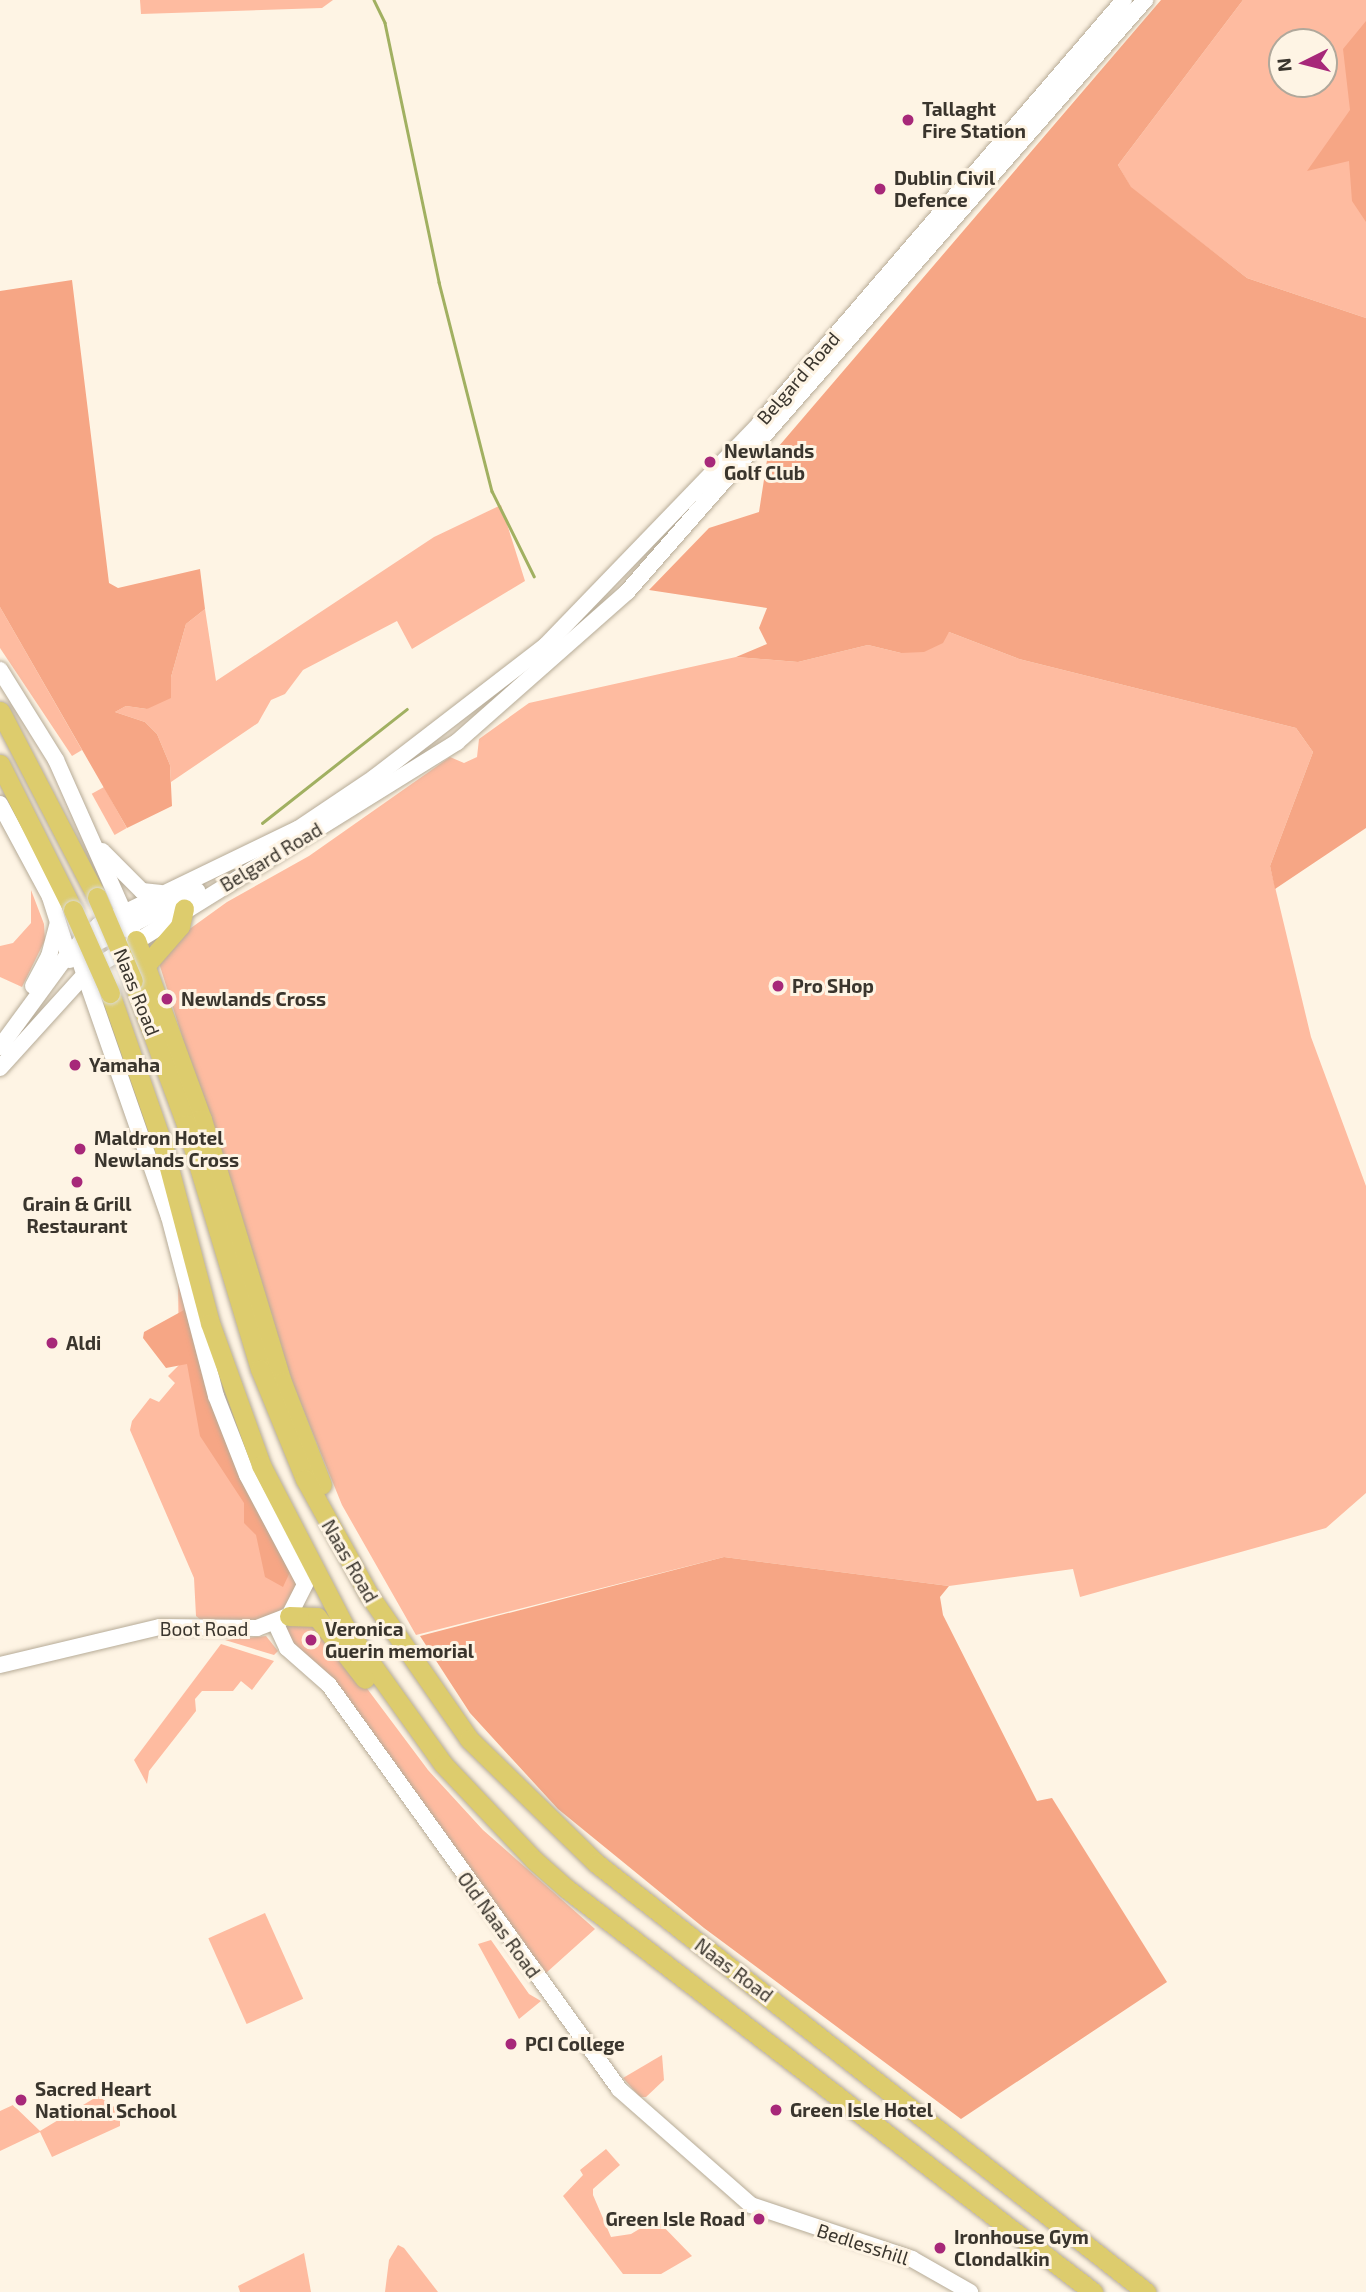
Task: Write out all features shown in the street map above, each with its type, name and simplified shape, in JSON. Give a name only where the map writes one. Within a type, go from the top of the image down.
[{"type":"highway","name":"Naas Road","points":[[0,711],[97,897],[133,981],[190,1136],[260,1369],[305,1479],[369,1595],[469,1739],[596,1863],[1146,2292]]},
{"type":"highway","name":"Naas Road","points":[[0,764],[71,937],[110,993],[163,1145],[235,1398],[294,1535],[342,1621],[443,1764],[534,1860],[567,1889],[1093,2292]]},
{"type":"highway","points":[[146,965],[180,926],[184,908]]},
{"type":"highway","points":[[134,934],[202,1119],[282,1382],[369,1595]]},
{"type":"highway","points":[[193,1299],[227,1407],[257,1478],[313,1581],[342,1621]]},
{"type":"highway","points":[[282,1619],[317,1617],[402,1728],[443,1764]]},
{"type":"main road","name":"Belgard Road","points":[[0,1068],[82,976],[134,934],[250,870],[457,742],[517,692],[645,573],[1124,0]]},
{"type":"main road","name":"Belgard Road","points":[[71,937],[298,829],[375,777],[440,724],[506,678],[591,603],[760,423],[967,191],[1145,0]]},
{"type":"main road","points":[[0,670],[56,760],[99,848],[134,934]]},
{"type":"main road","name":"Belgard Road","points":[[440,724],[458,725],[517,692]]},
{"type":"main road","name":"Belgard Road","points":[[375,777],[389,773],[433,743],[457,742]]},
{"type":"main road","name":"Naas Road","points":[[0,804],[71,937]]},
{"type":"main road","points":[[99,848],[142,891],[167,892]]},
{"type":"main road","points":[[71,937],[92,948],[134,934],[176,901],[250,870]]},
{"type":"main road","points":[[71,937],[89,1001],[103,1020]]},
{"type":"main road","points":[[0,1047],[71,937]]},
{"type":"main road","points":[[14,1027],[49,956],[71,937]]},
{"type":"main road","points":[[82,976],[103,1020],[193,1299],[204,1355],[232,1438],[305,1584],[282,1619]]},
{"type":"main road","points":[[58,1000],[73,996],[89,1001]]},
{"type":"main road","name":"Boot Road","points":[[0,1665],[160,1627],[236,1631],[282,1619]]},
{"type":"main road","name":"Old Naas Road","points":[[282,1619],[287,1648],[329,1685],[607,2074],[718,2181],[751,2205]]},
{"type":"main road","name":"Bedlesshill","points":[[751,2205],[912,2259],[970,2292]]},
{"type":"shaded area","points":[[140,0],[333,0],[322,8],[141,14]]},
{"type":"shaded area","points":[[1161,0],[1243,0],[1118,165],[1131,187],[1247,278],[1366,318],[1366,828],[1275,889],[1270,866],[1313,752],[1296,728],[1019,659],[949,632],[943,643],[924,652],[901,653],[868,645],[798,662],[736,657],[767,644],[759,628],[767,608],[649,590],[709,528],[759,512],[767,460]]},
{"type":"shaded area","points":[[1243,0],[1366,0],[1366,318],[1247,278],[1131,188],[1118,165]]},
{"type":"shaded area","points":[[1366,21],[1366,222],[1352,201],[1349,161],[1307,171],[1350,110],[1343,49]]},
{"type":"shaded area","points":[[72,280],[109,583],[118,588],[200,569],[205,609],[186,624],[171,677],[171,698],[147,709],[126,706],[115,712],[145,722],[157,734],[170,765],[172,806],[127,828],[0,607],[0,291]]},
{"type":"shaded area","points":[[501,505],[525,581],[412,649],[397,621],[303,670],[285,694],[271,700],[258,723],[171,782],[170,765],[157,734],[145,722],[115,712],[126,706],[147,709],[171,677],[186,624],[205,609],[216,681],[434,537]]},
{"type":"shaded area","points":[[0,607],[82,750],[72,756],[0,648]]},
{"type":"shaded area","points":[[949,632],[1019,659],[1296,728],[1313,752],[1270,866],[1311,1037],[1366,1186],[1366,1493],[1326,1528],[1080,1597],[1073,1569],[949,1586],[724,1557],[416,1635],[342,1505],[285,1365],[159,963],[184,933],[227,902],[309,856],[450,757],[464,763],[477,757],[479,739],[529,703],[736,657],[798,662],[868,645],[901,653]]},
{"type":"shaded area","points":[[104,787],[127,828],[115,835],[92,794]]},
{"type":"shaded area","points":[[31,890],[44,924],[45,940],[22,987],[0,977],[0,946],[13,943],[31,923]]},
{"type":"shaded area","points":[[178,1277],[201,1352],[300,1580],[297,1597],[272,1617],[239,1625],[202,1621],[196,1616],[194,1578],[130,1430],[132,1421],[150,1398],[159,1402],[175,1383],[168,1376],[179,1365]]},
{"type":"shaded area","points":[[184,1310],[189,1311],[290,1572],[283,1587],[265,1577],[256,1535],[244,1523],[244,1503],[200,1436],[187,1364],[166,1368],[143,1338],[144,1332]]},
{"type":"shaded area","points":[[724,1557],[949,1586],[940,1597],[943,1615],[1037,1801],[1052,1798],[1167,1982],[961,2119],[704,1928],[558,1809],[470,1713],[420,1636]]},
{"type":"shaded area","points":[[307,1622],[321,1627],[428,1770],[483,1830],[595,1929],[546,1973],[278,1627]]},
{"type":"shaded area","points":[[266,1636],[278,1651],[274,1655],[225,1640]]},
{"type":"shaded area","points":[[221,1644],[274,1661],[252,1690],[241,1681],[233,1691],[202,1691],[195,1699],[196,1711],[149,1771],[147,1784],[134,1760]]},
{"type":"shaded area","points":[[265,1913],[303,1999],[247,2024],[208,1938]]},
{"type":"shaded area","points":[[491,1940],[529,1994],[541,2001],[519,2019],[478,1944]]},
{"type":"shaded area","points":[[662,2055],[664,2080],[646,2097],[640,2097],[623,2078]]},
{"type":"shaded area","points":[[98,2096],[120,2111],[120,2126],[52,2157],[40,2132],[0,2151],[0,2111],[13,2105],[40,2131]]},
{"type":"shaded area","points":[[606,2149],[620,2165],[593,2189],[593,2195],[611,2237],[631,2234],[656,2219],[692,2256],[661,2274],[623,2274],[563,2196],[583,2175],[580,2170]]},
{"type":"shaded area","points":[[398,2245],[404,2248],[438,2292],[385,2292],[389,2260]]},
{"type":"shaded area","points":[[304,2253],[311,2292],[240,2292],[238,2286]]},
{"type":"waterway","points":[[374,0],[385,23],[439,282],[492,491],[534,576]]},
{"type":"waterway","points":[[262,823],[407,709]]},
{"type":"place","name":"Tallaght Fire Station","points":[[908,120]]},
{"type":"place","name":"Dublin Civil Defence","points":[[880,189]]},
{"type":"place","name":"Newlands Golf Club","points":[[710,462]]},
{"type":"place","name":"Pro SHop","points":[[778,986]]},
{"type":"place","name":"Newlands Cross","points":[[167,999]]},
{"type":"place","name":"Yamaha","points":[[75,1065]]},
{"type":"place","name":"Maldron Hotel Newlands Cross","points":[[80,1149]]},
{"type":"place","name":"Grain & Grill Restaurant","points":[[77,1182]]},
{"type":"place","name":"Aldi","points":[[52,1343]]},
{"type":"place","name":"Veronica Guerin memorial","points":[[311,1640]]},
{"type":"place","name":"PCI College","points":[[511,2044]]},
{"type":"place","name":"Sacred Heart National School","points":[[21,2100]]},
{"type":"place","name":"Green Isle Hotel","points":[[776,2110]]},
{"type":"place","name":"Green Isle Road","points":[[759,2219]]},
{"type":"place","name":"Ironhouse Gym Clondalkin","points":[[940,2248]]}]
